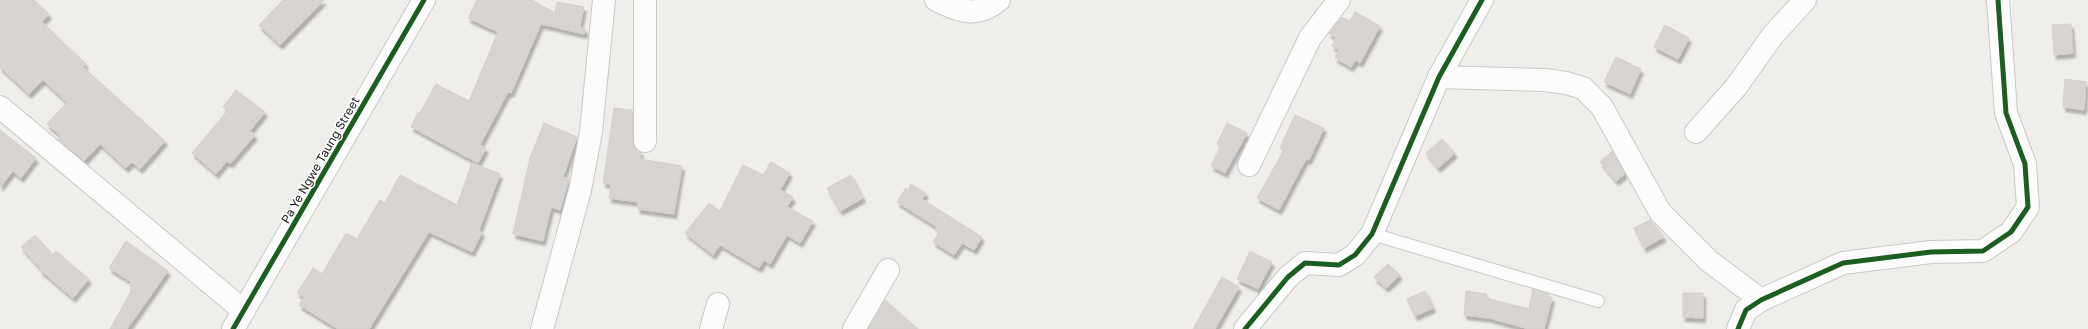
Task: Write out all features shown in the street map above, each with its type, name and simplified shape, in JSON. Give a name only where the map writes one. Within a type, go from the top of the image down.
[{"type":"street","name":"Pa Ye Ngwe Taung Street","points":[[233,329],[424,0]]},
{"type":"street","points":[[542,329],[582,182],[591,132],[604,0]]},
{"type":"street","points":[[645,0],[645,141]]},
{"type":"street","points":[[936,0],[967,12],[988,9],[999,0]]},
{"type":"street","points":[[1249,165],[1310,38],[1339,0]]},
{"type":"street","points":[[1245,329],[1288,277],[1305,264],[1339,265],[1355,255],[1372,234],[1438,77],[1482,0]]},
{"type":"street","points":[[1696,132],[1736,87],[1773,35],[1805,0]]},
{"type":"street","points":[[1738,329],[1746,310],[1761,300],[1843,263],[1931,252],[1983,251],[2011,232],[2028,208],[2025,164],[2006,113],[1998,0]]},
{"type":"street","points":[[1438,77],[1545,80],[1566,83],[1583,88],[1602,107],[1660,212],[1709,261],[1761,300]]},
{"type":"street","points":[[0,107],[244,311]]},
{"type":"street","points":[[854,329],[888,270]]},
{"type":"street","points":[[711,329],[718,304]]},
{"type":"lane","points":[[1372,234],[1598,301]]},
{"type":"building","points":[[0,0],[34,0],[49,14],[42,22],[86,64],[83,67],[165,141],[140,169],[132,162],[126,168],[100,144],[84,161],[58,139],[61,136],[47,124],[67,102],[43,80],[29,94],[0,67]]},
{"type":"building","points":[[283,0],[324,0],[280,45],[259,25]]},
{"type":"building","points":[[477,0],[532,0],[555,13],[557,2],[584,7],[580,26],[586,30],[584,34],[541,24],[511,93],[508,92],[480,145],[486,148],[478,163],[411,127],[418,112],[420,113],[436,84],[469,101],[498,32],[468,18]]},
{"type":"building","points":[[1355,12],[1380,26],[1360,63],[1356,60],[1351,67],[1335,58],[1339,50],[1332,46],[1336,38],[1329,33],[1342,17],[1350,21]]},
{"type":"building","points":[[2071,24],[2073,53],[2054,55],[2052,25]]},
{"type":"building","points":[[1665,25],[1689,38],[1678,59],[1654,47]]},
{"type":"building","points":[[1616,57],[1641,69],[1630,94],[1604,82]]},
{"type":"building","points":[[2065,79],[2086,82],[2084,110],[2063,107]]},
{"type":"building","points":[[236,90],[265,112],[250,131],[255,135],[230,164],[227,161],[216,174],[192,153],[228,110],[223,107]]},
{"type":"building","points":[[614,108],[632,110],[634,148],[641,152],[640,159],[682,166],[674,214],[638,209],[638,202],[609,198],[611,184],[603,183]]},
{"type":"building","points":[[1295,115],[1324,128],[1309,160],[1306,159],[1279,210],[1257,198],[1284,150],[1280,148]]},
{"type":"building","points":[[544,123],[577,137],[563,177],[569,179],[560,210],[551,207],[543,241],[513,234],[530,158]]},
{"type":"building","points":[[1227,123],[1247,133],[1225,173],[1211,166],[1221,146],[1217,144]]},
{"type":"building","points":[[0,130],[36,158],[21,178],[13,171],[0,187]]},
{"type":"building","points":[[1442,139],[1455,153],[1438,168],[1426,153]]},
{"type":"building","points":[[1612,151],[1625,174],[1616,181],[1600,162]]},
{"type":"building","points":[[771,162],[790,173],[780,190],[793,197],[787,207],[813,221],[800,243],[787,235],[770,264],[764,260],[759,268],[720,245],[713,255],[685,233],[709,203],[720,211],[743,165],[763,175]]},
{"type":"building","points":[[472,163],[500,174],[479,230],[482,232],[472,252],[429,232],[369,329],[338,329],[299,305],[304,297],[297,293],[313,268],[322,274],[346,233],[357,239],[380,200],[385,203],[400,175],[457,205]]},
{"type":"building","points":[[851,175],[863,198],[840,211],[827,188]]},
{"type":"building","points":[[911,184],[926,193],[922,199],[982,237],[974,250],[962,243],[954,255],[933,242],[939,233],[935,230],[937,227],[897,202],[906,188],[908,190]]},
{"type":"building","points":[[1650,220],[1664,237],[1644,248],[1634,228]]},
{"type":"building","points":[[35,235],[53,255],[56,251],[89,279],[73,298],[40,270],[41,269],[21,247]]},
{"type":"building","points":[[126,241],[168,271],[127,329],[110,329],[133,288],[129,285],[131,282],[109,268]]},
{"type":"building","points":[[1250,251],[1272,262],[1258,289],[1237,279]]},
{"type":"building","points":[[1388,264],[1400,275],[1386,288],[1374,277]]},
{"type":"building","points":[[1222,277],[1239,287],[1215,329],[1193,329]]},
{"type":"building","points":[[1533,289],[1549,294],[1548,296],[1552,298],[1544,329],[1529,329],[1489,318],[1464,315],[1466,291],[1487,294],[1486,298],[1529,309]]},
{"type":"building","points":[[1425,291],[1433,308],[1415,316],[1407,299]]},
{"type":"building","points":[[1683,293],[1703,293],[1703,318],[1683,317]]},
{"type":"building","points":[[885,300],[918,329],[868,329]]},
{"type":"cycle path","points":[[233,329],[424,0]]},
{"type":"cycle path","points":[[1245,329],[1288,277],[1305,263],[1339,265],[1355,255],[1372,234],[1439,77],[1482,0]]},
{"type":"cycle path","points":[[1738,329],[1746,310],[1761,300],[1843,263],[1931,252],[1983,251],[2011,232],[2028,207],[2025,164],[2006,113],[1998,0]]}]
